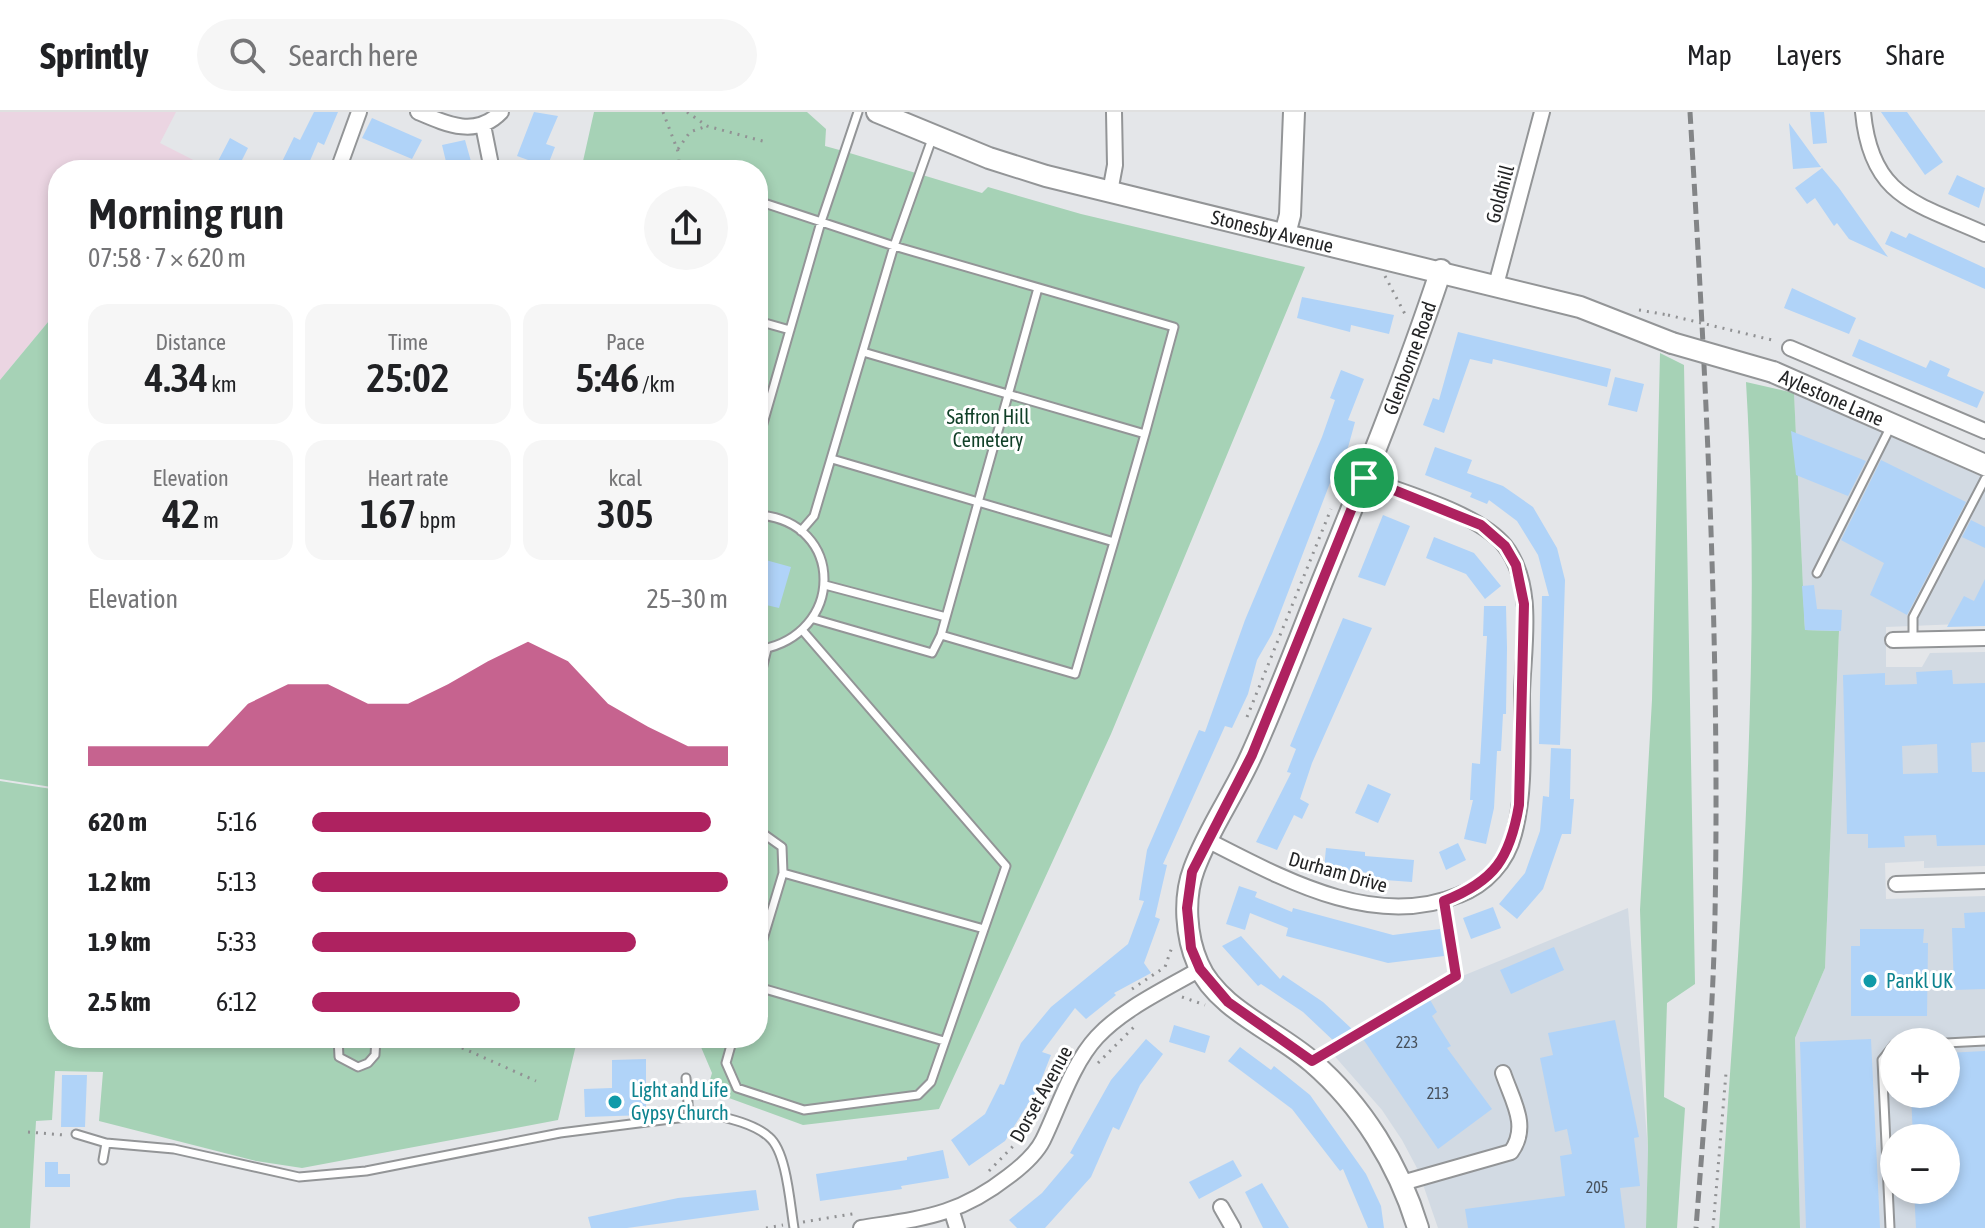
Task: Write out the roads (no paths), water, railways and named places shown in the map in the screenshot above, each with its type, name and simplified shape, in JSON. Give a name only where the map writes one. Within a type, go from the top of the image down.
[{"type":"street","points":[[342,160],[359,112]]},
{"type":"street","points":[[418,112],[448,125],[483,125],[501,112]]},
{"type":"street","name":"Stonesby Avenue","points":[[877,112],[1046,176],[1441,270],[1580,307],[1672,343]]},
{"type":"street","points":[[1110,192],[1115,165],[1114,112]]},
{"type":"street","points":[[1285,234],[1290,215],[1294,112]]},
{"type":"street","name":"Goldhill","points":[[1496,285],[1542,112]]},
{"type":"street","points":[[1863,112],[1873,162],[1884,179],[1916,203],[1985,234]]},
{"type":"street","points":[[483,125],[490,160]]},
{"type":"street","name":"Glenborne Road","points":[[1200,969],[1191,948],[1187,908],[1192,872],[1252,755],[1407,373],[1441,270]]},
{"type":"street","name":"Aylestone Lane","points":[[1672,343],[1773,372],[1893,422],[1985,465]]},
{"type":"street","name":"Aylestone Lane","points":[[1790,348],[1985,431]]},
{"type":"street","name":"Durham Drive","points":[[1207,840],[1310,889],[1392,908],[1444,901],[1485,880],[1504,856],[1514,835],[1521,770],[1524,604],[1516,565],[1505,546],[1481,525],[1364,478]]},
{"type":"street","points":[[1893,640],[1985,638]]},
{"type":"street","points":[[1896,884],[1985,881]]},
{"type":"street","points":[[1200,969],[1228,1002],[1312,1061],[1341,1090],[1375,1134],[1402,1183],[1418,1228]]},
{"type":"street","name":"Dorset Avenue","points":[[861,1228],[952,1212],[982,1198],[1020,1168],[1040,1145],[1071,1080],[1097,1037],[1144,1001],[1200,969]]},
{"type":"street","points":[[1402,1183],[1511,1152],[1521,1136],[1520,1122],[1503,1073]]},
{"type":"street","points":[[1221,1207],[1233,1228]]},
{"type":"street","points":[[952,1212],[957,1228]]},
{"type":"lane","points":[[768,405],[821,222],[858,112]]},
{"type":"lane","points":[[801,531],[814,516],[894,246],[934,135]]},
{"type":"lane","points":[[768,204],[894,246],[1174,327],[1075,674],[941,635]]},
{"type":"lane","points":[[814,619],[932,653],[941,635],[1038,288]]},
{"type":"lane","points":[[768,324],[790,330]]},
{"type":"lane","points":[[863,352],[1145,434]]},
{"type":"lane","points":[[1817,573],[1893,422]]},
{"type":"lane","points":[[832,459],[1114,542]]},
{"type":"lane","points":[[1913,640],[1913,617],[1985,479]]},
{"type":"lane","points":[[768,516],[801,531],[815,546],[823,565],[825,585],[814,619],[803,631],[780,646],[768,649]]},
{"type":"lane","points":[[825,585],[946,617]]},
{"type":"lane","points":[[730,1048],[726,1063],[737,1088],[804,1110],[918,1095],[931,1082],[1006,866],[803,631]]},
{"type":"lane","points":[[768,837],[782,847],[783,873],[768,923]]},
{"type":"lane","points":[[783,873],[984,929]]},
{"type":"lane","points":[[768,990],[944,1041]]},
{"type":"lane","points":[[1960,1042],[1985,1041]]},
{"type":"lane","points":[[339,1048],[339,1057],[358,1067],[368,1063],[375,1055],[375,1048]]},
{"type":"lane","points":[[686,1078],[689,1115]]},
{"type":"lane","points":[[1884,1108],[1890,1228]]},
{"type":"lane","points":[[76,1134],[106,1143],[174,1149],[299,1177],[366,1171],[560,1133],[710,1114],[733,1119],[770,1137],[783,1163],[794,1226]]},
{"type":"lane","points":[[103,1160],[106,1143]]},
{"type":"railway","points":[[1690,112],[1710,513],[1716,815],[1712,993],[1696,1228]]},
{"type":"place","name":"Pankl UK","points":[[1870,981]]},
{"type":"place","name":"Light and Life Gypsy Church","points":[[615,1102]]},
{"type":"park label","name":"Saffron Hill Cemetery","points":[[988,428]]}]
